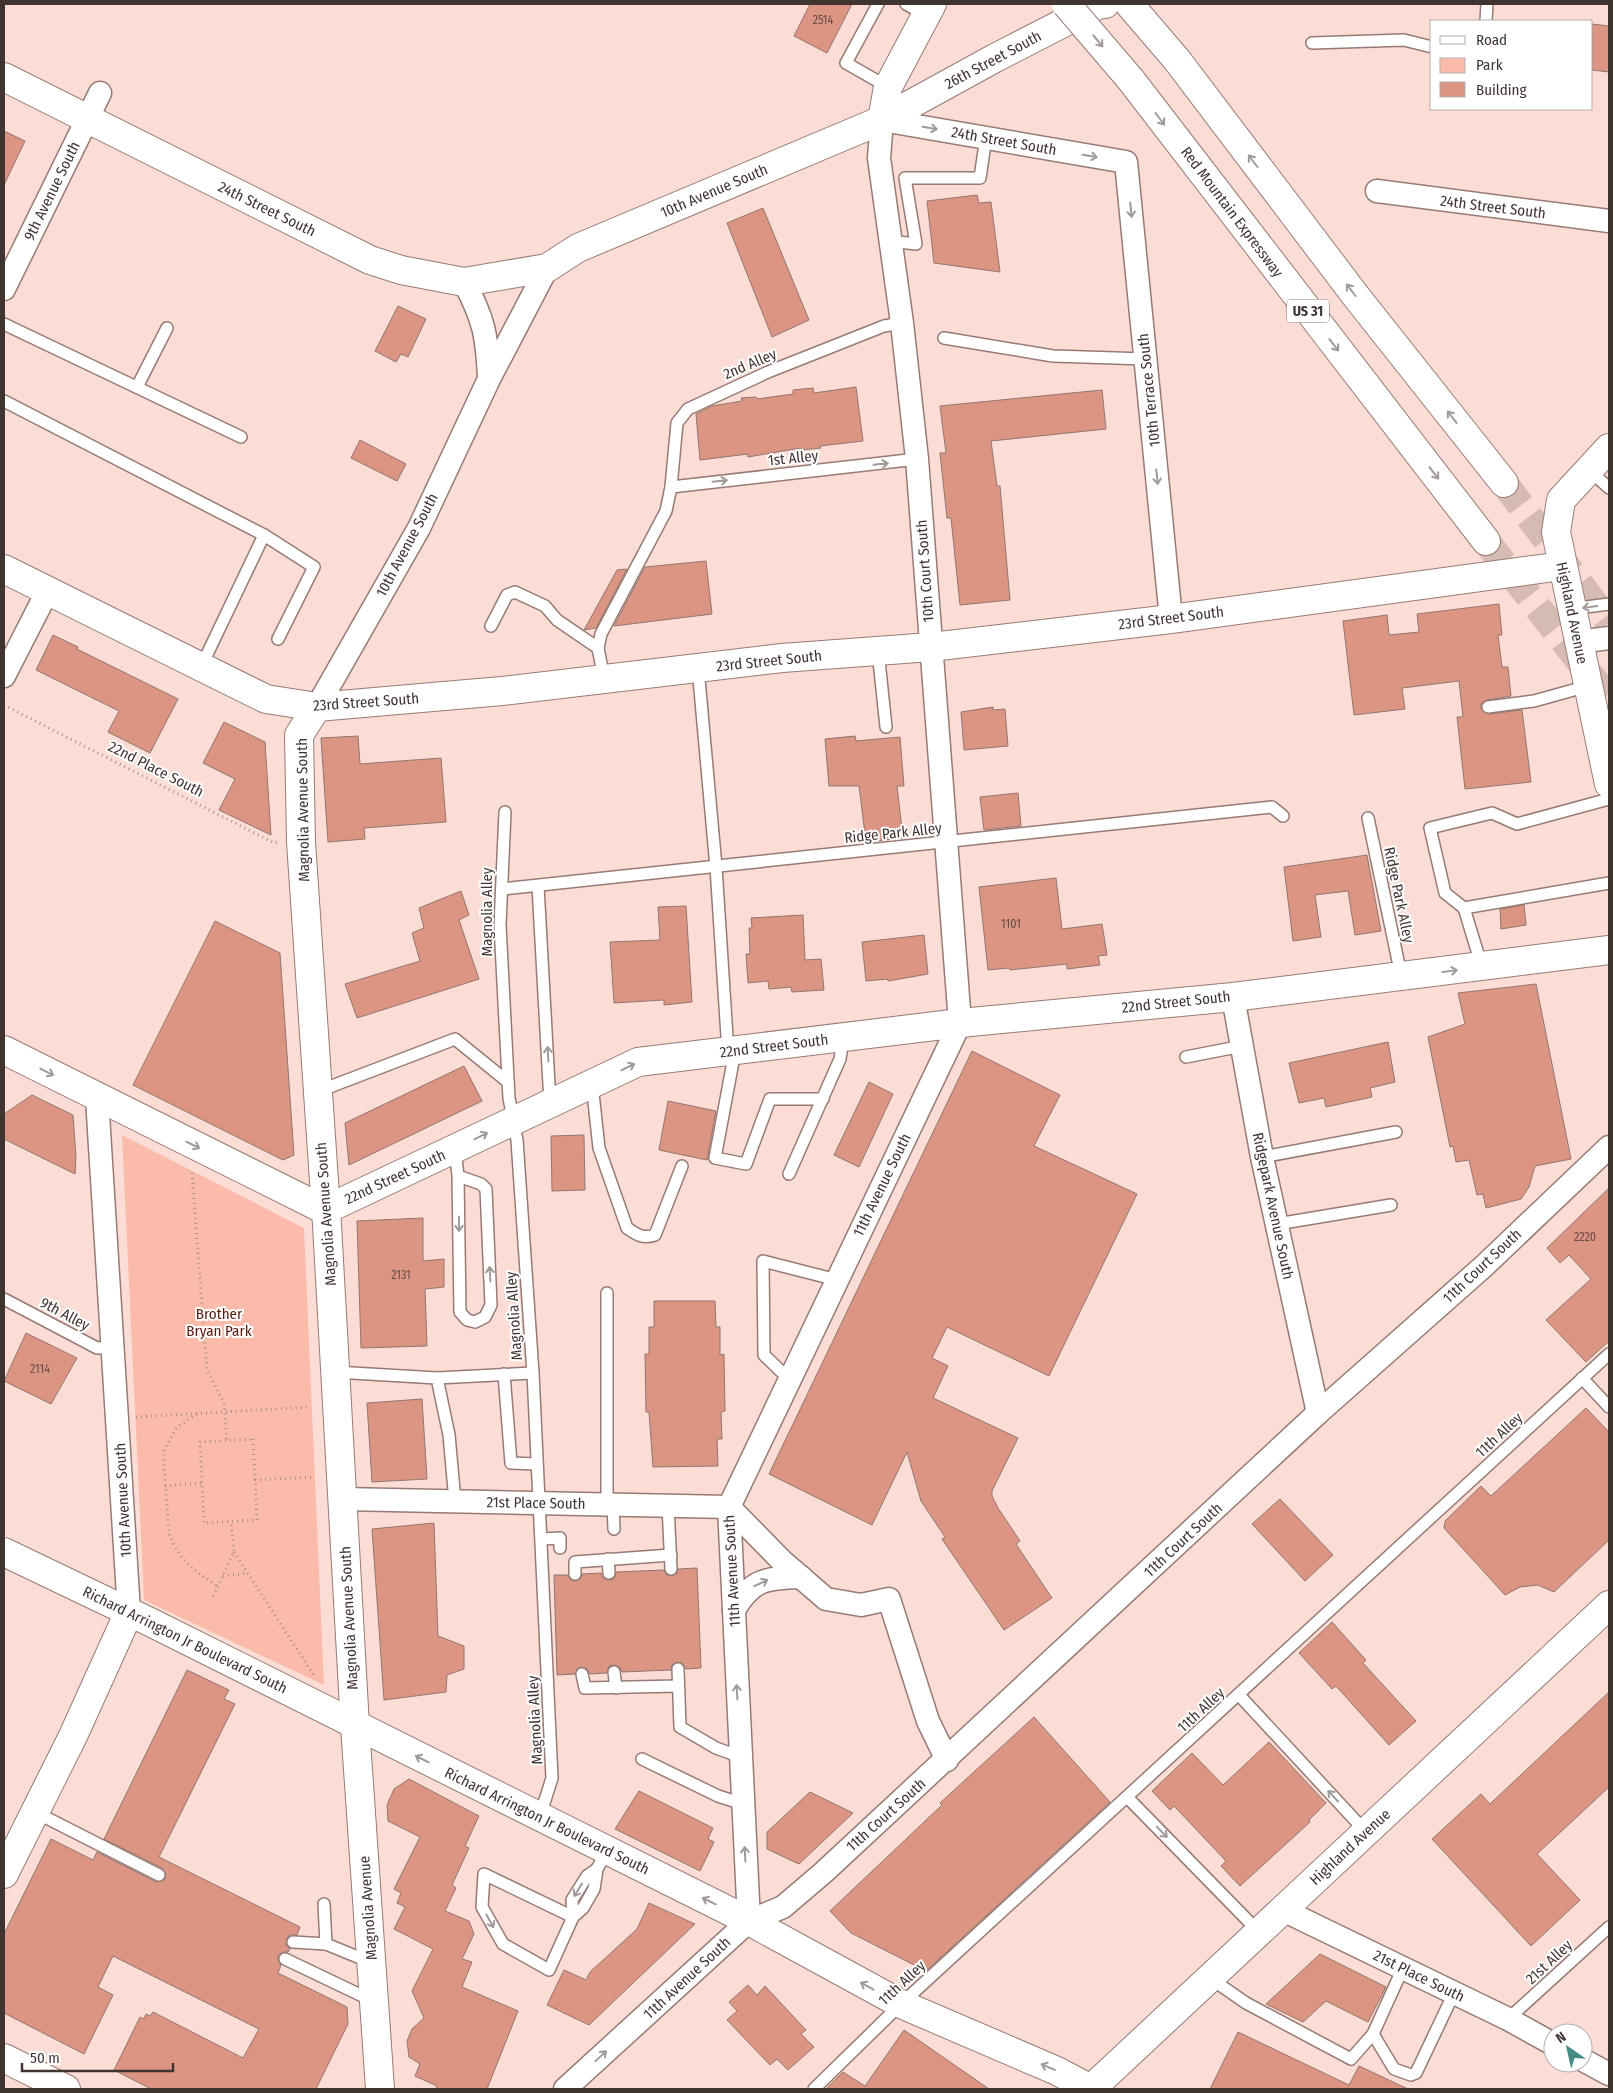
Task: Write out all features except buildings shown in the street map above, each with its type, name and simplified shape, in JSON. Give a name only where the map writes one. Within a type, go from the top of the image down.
[{"type":"main road","name":"Red Mountain Expressway","points":[[1066,4],[1131,80],[1486,541]]},
{"type":"main road","name":"26th Street South","points":[[882,120],[995,58],[1098,5],[1105,4]]},
{"type":"main road","points":[[1130,4],[1177,60],[1355,295],[1504,483]]},
{"type":"main road","points":[[882,120],[888,87],[921,8]]},
{"type":"main road","name":"24th Street South","points":[[4,77],[370,260],[401,270],[464,282],[546,268]]},
{"type":"main road","name":"10th Avenue South","points":[[546,268],[578,248],[882,120]]},
{"type":"main road","name":"Highland Avenue","points":[[1602,458],[1561,500],[1556,532],[1609,784]]},
{"type":"main road","name":"23rd Street South","points":[[4,569],[266,699],[317,707],[502,691],[782,658],[931,647],[1171,619],[1562,566]]},
{"type":"main road","name":"Magnolia Avenue South","points":[[317,707],[299,735],[301,842],[343,1499],[355,1726]]},
{"type":"main road","name":"22nd Street South","points":[[325,1210],[456,1162],[512,1120],[638,1062],[960,1023],[1233,997],[1609,950]]},
{"type":"main road","points":[[4,1050],[325,1210]]},
{"type":"main road","name":"Richard Arrington Jr Boulevard South","points":[[4,1552],[129,1612],[540,1818],[602,1860],[749,1921],[900,2004],[1057,2070],[1091,2089]]},
{"type":"main road","name":"Highland Avenue","points":[[1091,2089],[1609,1605]]},
{"type":"main road","name":"10th Avenue South","points":[[4,1874],[85,1710],[129,1612]]},
{"type":"main road","name":"Magnolia Avenue","points":[[355,1726],[380,2089]]},
{"type":"main road","points":[[4,2058],[66,2089]]},
{"type":"street","name":"9th Avenue South","points":[[4,289],[100,93]]},
{"type":"street","name":"24th Street South","points":[[882,120],[1126,162]]},
{"type":"street","name":"10th Court South","points":[[882,120],[879,158],[902,323],[917,460],[960,1023]]},
{"type":"street","name":"10th Terrace South","points":[[1126,162],[1171,619]]},
{"type":"street","name":"24th Street South","points":[[1377,191],[1609,220]]},
{"type":"street","name":"10th Avenue South","points":[[317,707],[419,528],[489,379],[546,268]]},
{"type":"street","name":"10th Avenue South","points":[[464,282],[480,312],[487,344],[489,379]]},
{"type":"street","points":[[4,676],[47,592]]},
{"type":"street","points":[[1578,642],[1609,638]]},
{"type":"street","name":"Ridgepark Avenue South","points":[[1233,997],[1262,1157],[1318,1413]]},
{"type":"street","name":"11th Avenue South","points":[[565,2089],[749,1921],[729,1507],[960,1023]]},
{"type":"street","name":"10th Avenue South","points":[[97,1098],[129,1612]]},
{"type":"street","name":"11th Court South","points":[[749,1921],[783,1907],[947,1760],[1318,1413],[1484,1266],[1609,1146]]},
{"type":"street","name":"21st Place South","points":[[343,1499],[729,1507]]},
{"type":"street","points":[[729,1507],[826,1599],[861,1605],[889,1599],[928,1720],[947,1760]]},
{"type":"street","points":[[734,1610],[745,1592],[764,1580],[801,1577]]},
{"type":"street","name":"21st Place South","points":[[1283,1910],[1508,2019],[1543,2038]]},
{"type":"street","points":[[1593,2065],[1609,2074]]},
{"type":"lane","points":[[878,4],[846,63],[888,87]]},
{"type":"lane","points":[[1486,20],[1488,4]]},
{"type":"lane","points":[[1312,43],[1404,40],[1430,46]]},
{"type":"lane","points":[[882,178],[980,178],[986,137]]},
{"type":"lane","points":[[890,241],[916,244],[905,178]]},
{"type":"lane","name":"2nd Alley","points":[[598,648],[601,634],[666,511],[671,487],[677,423],[688,409],[768,372],[884,326],[902,323]]},
{"type":"lane","points":[[4,324],[241,437]]},
{"type":"lane","points":[[137,387],[167,328]]},
{"type":"lane","points":[[944,338],[1053,356],[1146,359]]},
{"type":"lane","points":[[4,401],[264,535],[314,567],[278,639]]},
{"type":"lane","points":[[1602,458],[1609,488]]},
{"type":"lane","name":"1st Alley","points":[[671,487],[917,460]]},
{"type":"lane","points":[[201,667],[264,535]]},
{"type":"lane","points":[[491,626],[507,595],[515,592],[545,606],[557,620],[598,648],[604,679]]},
{"type":"lane","points":[[1571,610],[1609,604]]},
{"type":"lane","points":[[878,651],[886,727]]},
{"type":"lane","points":[[698,668],[732,1051],[715,1158],[746,1164],[770,1099],[823,1099]]},
{"type":"lane","points":[[1488,707],[1534,701],[1588,686]]},
{"type":"lane","points":[[1482,967],[1464,908],[1445,893],[1430,828],[1492,813],[1517,824],[1609,799]]},
{"type":"lane","name":"Ridge Park Alley","points":[[502,890],[1272,807],[1283,816]]},
{"type":"lane","name":"Magnolia Alley","points":[[505,812],[500,925],[508,1082],[512,1120],[517,1140],[533,1373],[552,1778],[540,1818]]},
{"type":"lane","name":"Ridge Park Alley","points":[[1368,818],[1401,977]]},
{"type":"lane","points":[[1464,908],[1609,883]]},
{"type":"lane","points":[[538,886],[550,1103]]},
{"type":"lane","points":[[789,1174],[840,1059],[843,1038]]},
{"type":"lane","points":[[317,1091],[455,1039],[508,1082]]},
{"type":"lane","points":[[1186,1057],[1242,1046]]},
{"type":"lane","points":[[592,1084],[599,1148],[627,1228],[637,1235],[647,1238],[655,1235],[682,1166]]},
{"type":"lane","points":[[1262,1157],[1396,1132]]},
{"type":"lane","points":[[456,1162],[486,1189],[491,1305],[485,1317],[475,1322],[467,1320],[460,1312],[456,1162]]},
{"type":"lane","points":[[1277,1224],[1390,1205]]},
{"type":"lane","points":[[790,1379],[764,1355],[763,1261],[837,1280]]},
{"type":"lane","points":[[607,1293],[610,1504],[614,1529]]},
{"type":"lane","name":"9th Alley","points":[[4,1299],[97,1348],[114,1347]]},
{"type":"lane","name":"11th Alley","points":[[814,2089],[900,2004],[1128,1798],[1609,1354]]},
{"type":"lane","points":[[335,1372],[437,1378],[533,1373]]},
{"type":"lane","points":[[504,1374],[510,1463],[537,1464]]},
{"type":"lane","points":[[437,1378],[449,1435],[455,1501]]},
{"type":"lane","points":[[1582,1378],[1609,1407]]},
{"type":"lane","points":[[668,1505],[671,1569]]},
{"type":"lane","points":[[542,1539],[560,1538],[560,1548]]},
{"type":"lane","points":[[575,1574],[575,1562],[671,1555]]},
{"type":"lane","points":[[608,1559],[609,1573]]},
{"type":"lane","points":[[678,1669],[680,1727],[716,1748],[741,1757]]},
{"type":"lane","points":[[614,1672],[616,1688]]},
{"type":"lane","points":[[582,1674],[585,1688],[678,1686]]},
{"type":"lane","points":[[1239,1695],[1366,1832]]},
{"type":"lane","points":[[642,1759],[718,1796],[743,1804]]},
{"type":"lane","points":[[1128,1798],[1259,1932]]},
{"type":"lane","points":[[35,1812],[159,1875]]},
{"type":"lane","points":[[573,1916],[484,1874],[482,1907],[503,1944],[549,1970],[573,1916],[583,1908],[594,1889],[602,1860]]},
{"type":"lane","points":[[324,1904],[326,1944]]},
{"type":"lane","name":"21st Alley","points":[[1508,2019],[1609,1927]]},
{"type":"lane","points":[[293,1942],[326,1944],[372,1963]]},
{"type":"lane","points":[[285,1959],[374,2002]]},
{"type":"lane","points":[[1210,1978],[1246,2003],[1351,2059],[1373,2034],[1403,1968]]},
{"type":"lane","points":[[1373,2034],[1394,2069],[1411,2076],[1416,2073],[1454,1993]]},
{"type":"lane","points":[[1389,2080],[1394,2069]]},
{"type":"path","name":"22nd Place South","points":[[4,705],[274,843],[301,842]]},
{"type":"path","points":[[192,1173],[207,1370],[220,1394],[227,1441]]},
{"type":"path","points":[[136,1417],[309,1407]]},
{"type":"path","points":[[197,1414],[177,1428],[163,1452],[169,1533],[173,1544],[187,1566],[217,1586]]},
{"type":"path","points":[[253,1439],[255,1480],[258,1520],[204,1523],[200,1442],[253,1439]]},
{"type":"path","points":[[255,1480],[314,1476]]},
{"type":"path","points":[[165,1486],[202,1483]]},
{"type":"path","points":[[231,1522],[234,1552],[319,1683]]},
{"type":"path","points":[[213,1596],[234,1552]]},
{"type":"path","points":[[222,1576],[248,1574]]},
{"type":"green space","name":"Brother Bryan Park","points":[[122,1135],[304,1228],[324,1685],[144,1600]]},
{"type":"tunnel","points":[[1504,483],[1609,623]]},
{"type":"tunnel","points":[[1486,541],[1609,699]]}]
